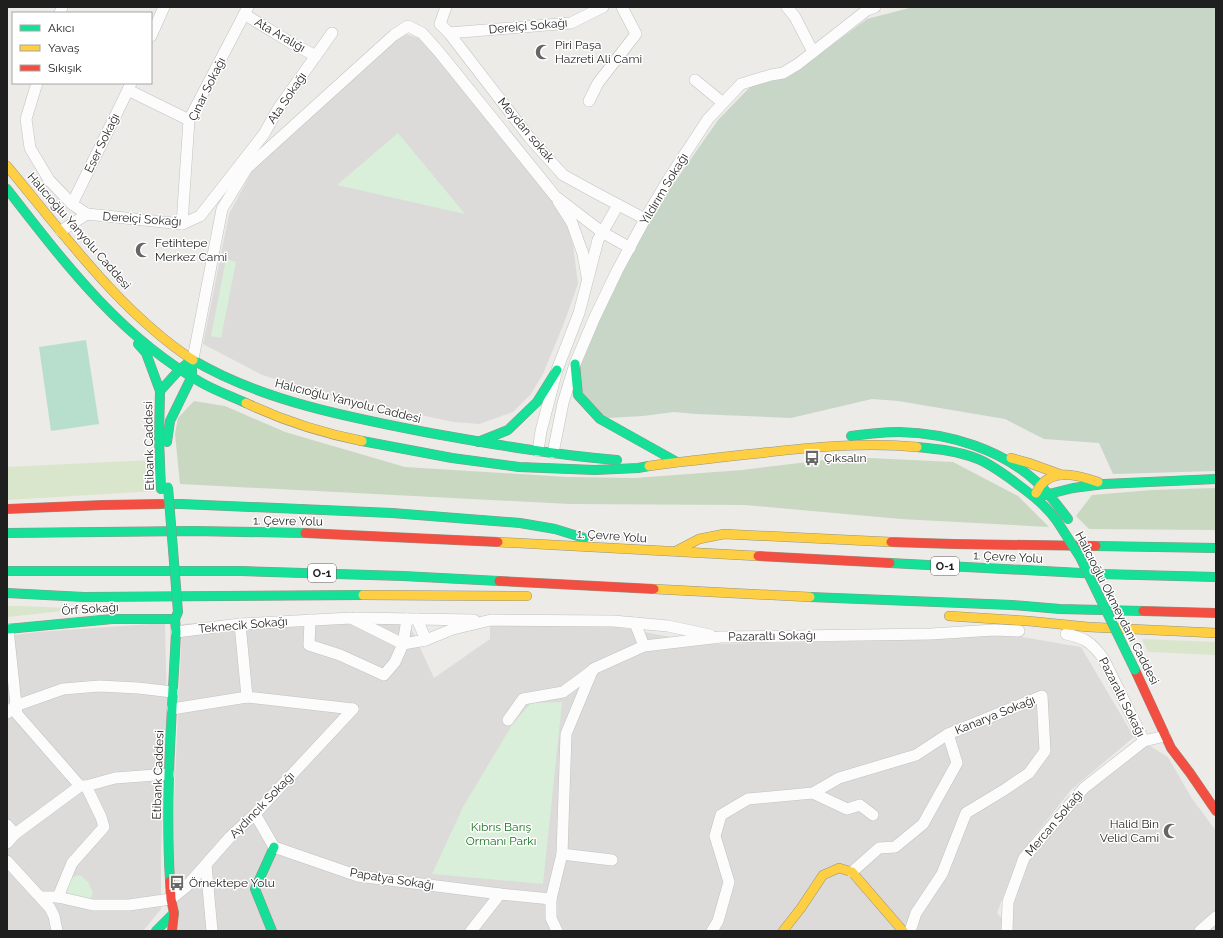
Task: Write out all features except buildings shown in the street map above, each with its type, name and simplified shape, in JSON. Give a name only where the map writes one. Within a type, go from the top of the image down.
[{"type":"main road","name":"Halıcıoğlu Yanyolu Caddesi","points":[[7,166],[82,256],[132,310],[155,331],[193,359],[247,387],[301,405],[419,432],[592,458],[628,461],[677,462]]},
{"type":"main road","name":"Halıcıoğlu Yanyolu Caddesi","points":[[7,189],[70,269],[123,325],[146,345],[202,383],[259,409],[310,427],[348,438],[412,451],[519,467],[594,470],[638,468],[677,462],[797,449]]},
{"type":"main road","points":[[123,325],[146,353],[160,391],[180,369],[193,359]]},
{"type":"main road","points":[[192,376],[193,359]]},
{"type":"main road","points":[[575,364],[578,395],[600,419],[677,462]]},
{"type":"main road","points":[[478,442],[508,430],[537,402],[557,370]]},
{"type":"main road","name":"Etibank Caddesi","points":[[165,488],[166,449],[172,417],[192,376]]},
{"type":"main road","points":[[182,399],[194,393],[213,388]]},
{"type":"main road","name":"Etibank Caddesi","points":[[160,391],[159,438],[165,488],[172,613],[175,619],[176,632],[168,798],[168,851],[174,913],[172,931]]},
{"type":"main road","name":"Halıcıoğlu Okmeydanı Caddesi","points":[[797,449],[848,436],[879,433],[912,433],[941,436],[964,441],[1000,456],[1040,485],[1059,504],[1074,529]]},
{"type":"main road","name":"Halıcıoğlu Okmeydanı Caddesi","points":[[797,449],[886,445],[943,449],[978,459],[998,470],[1035,497],[1047,508],[1057,521],[1080,557],[1135,670],[1165,736],[1175,753],[1216,811]]},
{"type":"main road","points":[[1000,456],[1015,459],[1062,475],[1091,479],[1104,484]]},
{"type":"main road","points":[[1035,497],[1040,485],[1048,478],[1062,475]]},
{"type":"main road","points":[[1035,497],[1063,490],[1104,484],[1216,478]]},
{"type":"main road","points":[[1075,497],[1082,487]]},
{"type":"main road","points":[[7,510],[103,505],[181,504],[399,514],[520,523],[555,529],[606,547]]},
{"type":"main road","points":[[1068,519],[1071,507]]},
{"type":"main road","name":"1. Çevre Yolu","points":[[7,533],[183,531],[302,532],[1048,571],[1216,577]]},
{"type":"main road","points":[[674,552],[699,539],[724,534],[924,543],[1216,548]]},
{"type":"main road","name":"Halıcıoğlu Okmeydanı Caddesi","points":[[1081,539],[1105,585]]},
{"type":"main road","name":"O-1","points":[[7,571],[256,572],[403,576],[1060,609],[1216,614]]},
{"type":"main road","points":[[594,595],[609,594],[637,588]]},
{"type":"main road","points":[[10,594],[99,597],[385,595],[537,596]]},
{"type":"main road","name":"O-1","points":[[848,599],[879,609]]},
{"type":"main road","name":"Halıcıoğlu Okmeydanı Caddesi","points":[[1115,604],[1130,635]]},
{"type":"main road","points":[[943,616],[1028,621],[1088,627],[1216,633]]},
{"type":"main road","name":"Örf Sokağı","points":[[7,629],[96,620],[154,618],[175,619]]},
{"type":"main road","points":[[1140,662],[1135,670],[1149,674]]},
{"type":"main road","name":"Halıcıoğlu Okmeydanı Caddesi","points":[[1183,750],[1190,773]]},
{"type":"main road","points":[[272,931],[255,889],[274,847]]},
{"type":"main road","points":[[782,931],[801,908],[823,876],[839,868],[852,872],[903,931]]},
{"type":"main road","points":[[156,931],[174,913]]},
{"type":"street","points":[[152,34],[164,7]]},
{"type":"street","name":"Dereiçi Sokağı","points":[[449,33],[571,23],[603,7]]},
{"type":"street","points":[[589,101],[598,83],[636,34],[622,7]]},
{"type":"street","points":[[787,7],[795,17],[813,52]]},
{"type":"street","name":"Yıldırım Sokağı","points":[[553,453],[563,403],[575,364],[610,285],[645,219],[668,180],[708,119],[741,84],[783,73],[798,64],[867,10],[875,7]]},
{"type":"street","name":"Meydan sokak","points":[[443,8],[440,24],[449,33],[529,137],[563,175],[645,219]]},
{"type":"street","name":"Ata Aralığı","points":[[246,10],[293,44],[316,56]]},
{"type":"street","name":"Çınar Sokağı","points":[[182,224],[189,120],[246,10]]},
{"type":"street","points":[[193,359],[222,209],[247,168],[394,35],[408,26],[422,33],[440,52],[555,196],[572,223],[583,254],[588,280]]},
{"type":"street","name":"Ata Sokağı","points":[[242,162],[264,134],[278,109],[332,33]]},
{"type":"street","points":[[695,80],[723,104]]},
{"type":"street","points":[[37,84],[26,119],[30,148],[49,180],[72,204],[87,214],[61,231]]},
{"type":"street","points":[[129,87],[189,120]]},
{"type":"street","name":"Eser Sokağı","points":[[72,204],[129,87]]},
{"type":"street","name":"Dereiçi Sokağı","points":[[87,214],[182,224],[200,216],[242,162]]},
{"type":"street","points":[[555,196],[602,232],[630,248]]},
{"type":"street","points":[[538,451],[541,431],[557,370],[579,313],[598,240],[618,205]]},
{"type":"street","points":[[351,618],[403,644],[426,640],[453,629],[491,620],[614,621],[668,626],[721,637]]},
{"type":"street","name":"Teknecik Sokağı","points":[[176,632],[240,624],[351,618],[491,620]]},
{"type":"street","points":[[412,619],[426,640]]},
{"type":"street","points":[[310,620],[309,645],[340,655],[384,675],[395,662],[412,619]]},
{"type":"street","points":[[635,623],[644,646]]},
{"type":"street","points":[[172,709],[247,696],[240,624]]},
{"type":"street","points":[[7,629],[11,710]]},
{"type":"street","name":"Pazaraltı Sokağı","points":[[508,720],[524,698],[563,692],[593,670],[644,646],[721,637],[931,634],[994,630],[1060,633],[1081,637],[1095,647],[1103,658],[1144,741],[1165,736]]},
{"type":"street","points":[[557,931],[551,918],[551,899],[562,854],[566,734],[593,670]]},
{"type":"street","points":[[11,710],[63,688],[99,686],[173,692]]},
{"type":"street","name":"Aydıncık Sokağı","points":[[172,899],[186,887],[230,837],[255,814],[353,709],[247,696]]},
{"type":"street","name":"Kanarya Sokağı","points":[[712,931],[718,921],[729,882],[715,836],[721,815],[748,798],[812,793],[839,778],[916,755],[948,734],[1042,696],[1046,751],[1029,774],[966,813],[942,874],[916,913],[910,931]]},
{"type":"street","points":[[11,710],[17,714],[83,786],[101,817],[104,827],[72,863],[58,897]]},
{"type":"street","name":"Kanarya Sokağı","points":[[852,872],[879,848],[895,847],[923,824],[958,763],[948,734]]},
{"type":"street","name":"Mercan Sokağı","points":[[1007,931],[1008,902],[1024,858],[1084,788],[1144,741]]},
{"type":"street","points":[[7,843],[15,834],[83,786],[115,778],[169,774]]},
{"type":"street","name":"Kanarya Sokağı","points":[[812,793],[848,809],[860,805],[873,815]]},
{"type":"street","points":[[255,814],[274,847]]},
{"type":"street","points":[[7,825],[15,834]]},
{"type":"street","name":"Papatya Sokağı","points":[[274,847],[358,876],[551,899]]},
{"type":"street","points":[[562,854],[612,860]]},
{"type":"street","points":[[7,861],[50,908],[58,931]]},
{"type":"street","points":[[206,865],[212,931]]},
{"type":"street","points":[[471,931],[500,894]]},
{"type":"street","points":[[41,898],[58,897],[93,905],[129,905],[172,899]]},
{"type":"street","points":[[1200,931],[1216,917]]},
{"type":"shaded area","points":[[402,33],[422,39],[534,177],[564,216],[573,245],[578,284],[543,374],[531,394],[513,412],[479,424],[453,422],[333,396],[262,375],[203,344],[229,214],[252,171]]},
{"type":"shaded area","points":[[343,613],[409,624],[434,678],[490,639],[490,624],[617,627],[709,644],[859,641],[1004,634],[1081,647],[1134,737],[1071,790],[1020,854],[997,913],[1010,926],[1012,907],[1028,859],[1087,789],[1147,744],[1168,757],[1191,797],[1216,831],[1216,931],[175,931],[172,845],[182,624]]},
{"type":"shaded area","points":[[165,623],[167,711],[161,849],[161,909],[143,931],[7,931],[7,636],[38,632]]},
{"type":"green space","points":[[913,7],[1216,7],[1216,471],[1113,474],[1099,443],[1044,439],[1005,419],[898,401],[872,399],[791,418],[674,412],[643,416],[607,418],[590,407],[575,376],[625,263],[672,186],[718,120],[752,85],[791,75],[867,19]]},
{"type":"green space","points":[[398,133],[465,214],[337,185]]},
{"type":"green space","points":[[226,259],[236,262],[221,338],[211,336]]},
{"type":"green space","points":[[86,340],[99,424],[51,431],[39,347]]},
{"type":"green space","points":[[194,401],[225,406],[285,432],[405,467],[567,477],[635,478],[742,470],[849,457],[953,462],[1018,496],[1049,527],[901,519],[745,505],[569,504],[180,484],[175,434],[178,418]]},
{"type":"green space","points":[[152,460],[156,491],[7,500],[7,467]]},
{"type":"green space","points":[[1216,488],[1216,530],[1089,529],[1076,516],[1092,495],[1152,490]]},
{"type":"green space","points":[[7,606],[68,608],[72,610],[7,617]]},
{"type":"green space","points":[[1142,639],[1216,642],[1216,655],[1148,652]]},
{"type":"green space","name":"Kıbrıs Barış Ormanı Parkı","points":[[562,702],[543,884],[432,874],[463,807],[512,725],[531,703]]},
{"type":"green space","points":[[80,875],[88,882],[93,893],[90,901],[65,896],[66,879]]},
{"type":"traffic: fast","points":[[7,189],[72,270],[119,320],[172,364],[207,386],[246,403]]},
{"type":"traffic: fast","points":[[138,344],[146,353],[160,391],[159,438],[161,489]]},
{"type":"traffic: fast","points":[[193,360],[248,387],[339,414],[430,433],[500,445],[617,460]]},
{"type":"traffic: fast","points":[[160,391],[180,369],[188,363]]},
{"type":"traffic: fast","points":[[575,364],[578,395],[600,419],[677,462]]},
{"type":"traffic: fast","points":[[167,442],[170,421],[192,376],[192,367]]},
{"type":"traffic: fast","points":[[478,442],[508,430],[537,402],[557,370]]},
{"type":"traffic: fast","points":[[851,436],[887,432],[918,433],[974,445],[1009,461],[1024,472],[1043,488],[1068,519]]},
{"type":"traffic: fast","points":[[362,441],[452,458],[519,467],[595,470],[649,466]]},
{"type":"traffic: fast","points":[[917,447],[955,452],[987,463],[1036,499],[1057,521]]},
{"type":"traffic: fast","points":[[1041,496],[1073,488],[1104,484],[1216,479]]},
{"type":"traffic: fast","points":[[168,487],[178,612],[175,619]]},
{"type":"traffic: fast","points":[[161,504],[392,513],[520,523],[555,529],[584,538]]},
{"type":"traffic: fast","points":[[1057,521],[1080,557],[1135,670]]},
{"type":"traffic: fast","points":[[7,533],[193,531],[305,533]]},
{"type":"traffic: fast","points":[[1096,546],[1216,548]]},
{"type":"traffic: fast","points":[[890,563],[1100,574],[1216,577]]},
{"type":"traffic: fast","points":[[7,571],[241,571],[403,576],[499,581]]},
{"type":"traffic: fast","points":[[7,593],[84,597],[363,595]]},
{"type":"traffic: fast","points":[[810,597],[1012,605],[1060,609],[1143,611]]},
{"type":"traffic: fast","points":[[7,629],[112,619],[175,619],[176,632],[168,819],[170,881]]},
{"type":"traffic: fast","points":[[272,931],[255,889],[274,847]]},
{"type":"traffic: fast","points":[[156,931],[174,913]]},
{"type":"traffic: slow","points":[[7,166],[71,244],[117,295],[166,341],[193,360]]},
{"type":"traffic: slow","points":[[246,403],[302,425],[362,441]]},
{"type":"traffic: slow","points":[[649,466],[820,447],[859,445],[917,447]]},
{"type":"traffic: slow","points":[[1011,458],[1062,475]]},
{"type":"traffic: slow","points":[[1036,493],[1040,486],[1047,480],[1061,475],[1076,476],[1098,482]]},
{"type":"traffic: slow","points":[[676,551],[699,539],[724,534],[891,542]]},
{"type":"traffic: slow","points":[[498,542],[758,556]]},
{"type":"traffic: slow","points":[[654,589],[810,597]]},
{"type":"traffic: slow","points":[[363,595],[527,596]]},
{"type":"traffic: slow","points":[[949,616],[1028,621],[1088,627],[1216,633]]},
{"type":"traffic: slow","points":[[783,931],[801,908],[823,875],[839,868],[852,872],[903,931]]},
{"type":"traffic: jam","points":[[7,509],[161,504]]},
{"type":"traffic: jam","points":[[305,533],[498,542]]},
{"type":"traffic: jam","points":[[891,542],[1096,546]]},
{"type":"traffic: jam","points":[[758,556],[890,563]]},
{"type":"traffic: jam","points":[[499,581],[654,589]]},
{"type":"traffic: jam","points":[[1143,611],[1216,613]]},
{"type":"traffic: jam","points":[[1135,670],[1171,748],[1216,811]]},
{"type":"traffic: jam","points":[[170,881],[171,899],[174,913],[172,931]]},
{"type":"place","name":"Piri Paşa Hazreti Ali Cami","points":[[543,52]]},
{"type":"place","name":"Fetihtepe Merkez Cami","points":[[143,250]]},
{"type":"place","name":"Çıksalın","points":[[812,458]]},
{"type":"place","name":"Halid Bin Velid Cami","points":[[1171,831]]},
{"type":"place","name":"Örnektepe Yolu","points":[[177,883]]}]
